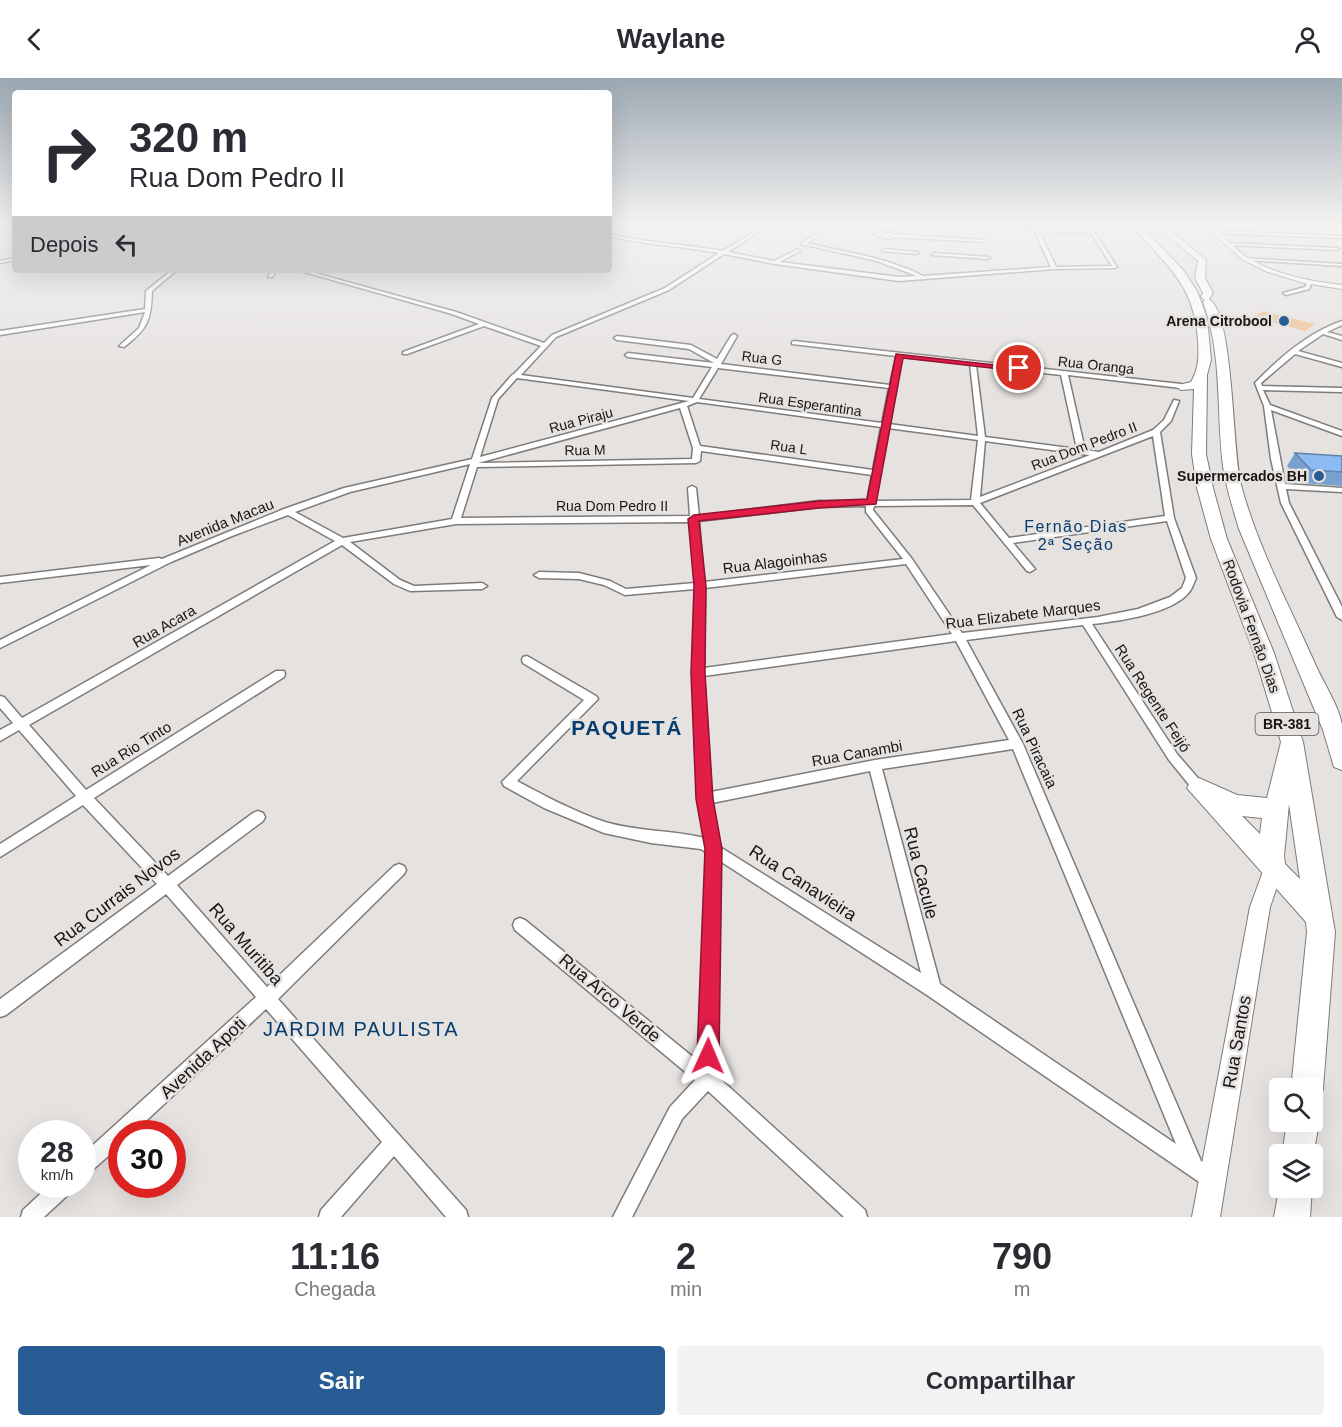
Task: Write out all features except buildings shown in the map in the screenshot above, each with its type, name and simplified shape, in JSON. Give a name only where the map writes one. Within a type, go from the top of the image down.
[{"type":"highway","name":"Rodovia Fernão Dias","points":[[1183,276],[1192,291],[1205,329],[1199,454],[1205,488],[1219,539],[1264,653],[1292,742],[1321,932],[1308,1078]]},
{"type":"highway","name":"Rodovia Fernão Dias","points":[[1192,276],[1206,297],[1222,341],[1229,458],[1240,507],[1257,555],[1334,730],[1342,761]]},
{"type":"highway","points":[[1200,276],[1208,293],[1206,297]]},
{"type":"highway","points":[[1181,386],[1195,385],[1201,375]]},
{"type":"highway","points":[[1272,866],[1271,844],[1292,742]]},
{"type":"highway","points":[[1199,788],[1235,805],[1255,810],[1278,807]]},
{"type":"highway","points":[[1199,788],[1318,916]]},
{"type":"highway","points":[[1292,1217],[1294,1198]]},
{"type":"street","points":[[122,346],[143,331],[148,321],[149,291],[167,276]]},
{"type":"street","points":[[321,276],[454,313],[545,346]]},
{"type":"street","points":[[456,520],[495,398],[514,376],[554,336],[667,289],[688,276]]},
{"type":"street","points":[[873,276],[887,278],[937,276]]},
{"type":"street","points":[[1284,276],[1342,287]]},
{"type":"street","points":[[1286,293],[1306,288],[1309,282]]},
{"type":"street","points":[[0,333],[148,310]]},
{"type":"street","points":[[1342,323],[1321,332],[1258,383],[1267,406],[1285,503],[1342,616]]},
{"type":"street","points":[[405,353],[482,325]]},
{"type":"street","points":[[1321,332],[1342,338]]},
{"type":"street","points":[[694,402],[734,336]]},
{"type":"street","points":[[618,338],[691,347],[719,364]]},
{"type":"street","name":"Rua Oranga","points":[[794,343],[1181,386]]},
{"type":"street","points":[[1294,352],[1342,365]]},
{"type":"street","name":"Rua G","points":[[628,355],[719,364],[894,387]]},
{"type":"street","points":[[872,502],[899,355]]},
{"type":"street","points":[[973,363],[982,439],[975,502],[1030,570]]},
{"type":"street","points":[[1064,374],[1082,452]]},
{"type":"street","name":"Rua Esperantina","points":[[514,376],[694,402],[1104,454]]},
{"type":"street","points":[[1259,388],[1342,390]]},
{"type":"street","name":"Rua Dom Pedro II","points":[[342,541],[456,520],[694,519],[819,504],[975,502],[1156,432],[1167,420],[1176,401]]},
{"type":"street","name":"Rua Piraju","points":[[474,463],[694,402]]},
{"type":"street","points":[[683,405],[697,448]]},
{"type":"street","points":[[1267,406],[1342,434]]},
{"type":"street","name":"Rua Elizabete Marques","points":[[698,673],[1086,622],[1132,614],[1185,591],[1191,578],[1170,518],[1156,432]]},
{"type":"street","name":"Rua M","points":[[474,463],[696,461],[697,448]]},
{"type":"street","name":"Rua L","points":[[697,448],[877,473]]},
{"type":"street","name":"Avenida Macau","points":[[0,644],[168,560],[287,512],[347,490],[474,463]]},
{"type":"street","points":[[1281,486],[1342,490]]},
{"type":"street","points":[[622,1217],[676,1113],[707,1079],[714,849],[705,799],[698,673],[700,586],[692,488]]},
{"type":"street","name":"Rua Piracaia","points":[[872,502],[869,510],[909,561],[959,637],[1017,744],[1204,1173]]},
{"type":"street","points":[[287,512],[342,541],[397,582],[413,589],[482,586]]},
{"type":"street","points":[[1006,540],[1170,518]]},
{"type":"street","name":"Rua Acara","points":[[0,736],[342,541]]},
{"type":"street","points":[[0,580],[168,560]]},
{"type":"street","name":"Rua Alagoinhas","points":[[539,576],[579,576],[607,583],[625,592],[700,586],[909,561]]},
{"type":"street","name":"Rua Regente Feijó","points":[[1086,622],[1173,757],[1199,788]]},
{"type":"street","name":"Rua Canavieira","points":[[527,660],[591,699],[508,782],[549,804],[604,827],[651,837],[694,841],[714,849],[933,989],[1204,1173]]},
{"type":"street","name":"Rua Rio Tinto","points":[[0,851],[280,674]]},
{"type":"street","name":"Rua Muritiba","points":[[0,700],[85,798],[167,884],[459,1217]]},
{"type":"street","name":"Rua Canambi","points":[[705,799],[876,765],[1017,744]]},
{"type":"street","name":"Rua Cacule","points":[[876,765],[933,989]]},
{"type":"street","name":"Rua Currais Novos","points":[[0,1009],[258,817]]},
{"type":"street","name":"Rua Santos","points":[[1206,1217],[1204,1173],[1260,907],[1272,866]]},
{"type":"street","name":"Avenida Apoti","points":[[96,1155],[267,998],[399,870]]},
{"type":"street","name":"Rua Arco Verde","points":[[520,925],[707,1079],[858,1217]]},
{"type":"street","points":[[328,1217],[393,1143]]},
{"type":"street","points":[[30,1217],[50,1198]]},
{"type":"shaded area","name":"Arena Citrobool","points":[[1263,311],[1315,324],[1305,331],[1253,317]]},
{"type":"place","name":"Arena Citrobool","points":[[1284,321]]},
{"type":"place","name":"Supermercados BH","points":[[1319,476]]},
{"type":"district","name":"Fernão Dias 2ª Seção","points":[[1076,535]]},
{"type":"district","name":"PAQUETÁ","points":[[627,727]]},
{"type":"district","name":"JARDIM PAULISTA","points":[[361,1029]]},
{"type":"route","points":[[708,1056],[714,849],[705,799],[698,673],[700,586],[694,519],[819,504],[872,502],[899,355],[1019,368]]}]
